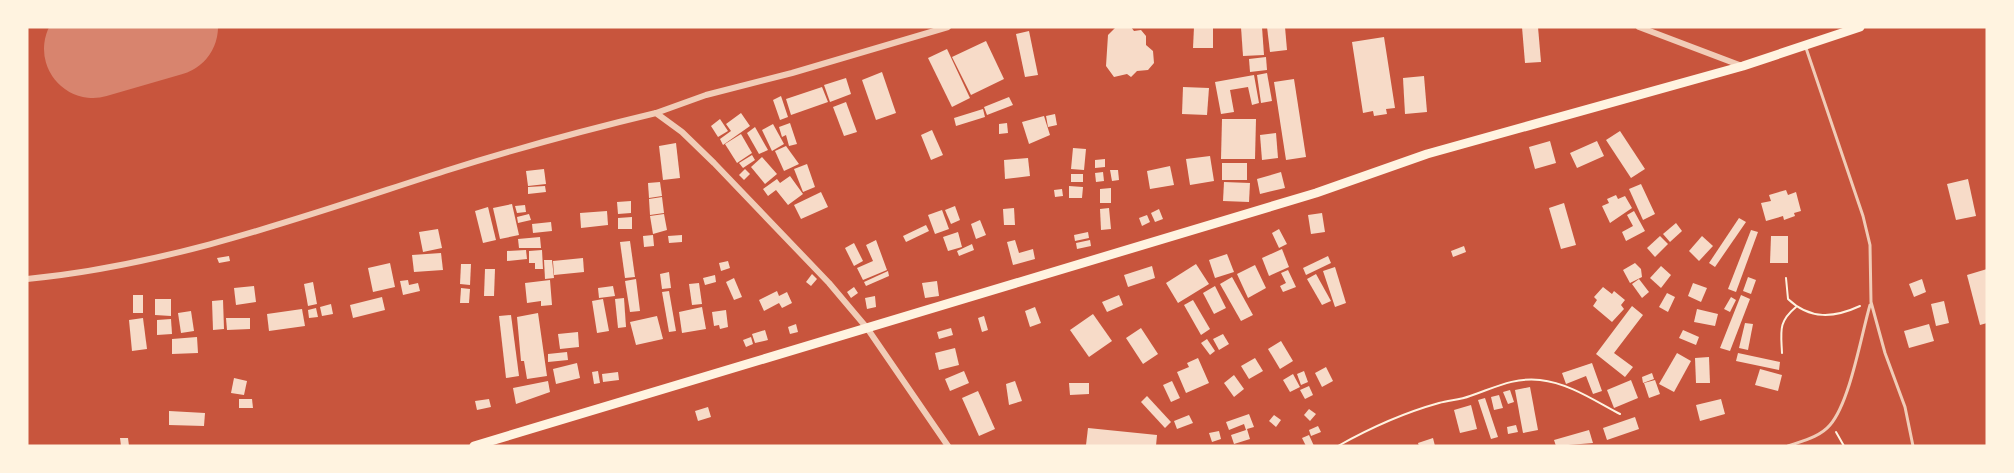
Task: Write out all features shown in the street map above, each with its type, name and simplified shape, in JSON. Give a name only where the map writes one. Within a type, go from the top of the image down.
[{"type":"main road","points":[[474,446],[1316,193],[1427,154],[1743,66],[1860,27]]},
{"type":"street","points":[[27,279],[128,265],[230,240],[513,150],[656,113],[706,95],[792,73],[948,27]]},
{"type":"street","points":[[1639,27],[1743,66]]},
{"type":"street","points":[[656,113],[682,132],[792,242],[867,328],[948,446]]},
{"type":"lane","points":[[1805,44],[1870,245],[1871,302],[1885,353],[1905,407],[1913,446]]},
{"type":"lane","points":[[1788,446],[1821,433],[1831,424],[1847,392],[1871,302]]},
{"type":"path","points":[[1786,278],[1788,299],[1796,307],[1811,315],[1843,314],[1871,302]]},
{"type":"path","points":[[1782,353],[1781,330],[1784,317],[1796,307]]},
{"type":"path","points":[[1338,446],[1377,424],[1438,403],[1468,397],[1500,384],[1522,380],[1556,383],[1587,395],[1620,414]]},
{"type":"path","points":[[1831,424],[1844,446]]},
{"type":"building","points":[[1116,27],[1131,27],[1134,31],[1141,30],[1146,36],[1146,45],[1153,51],[1154,63],[1148,70],[1137,71],[1131,77],[1127,74],[1114,77],[1106,66],[1108,35]]},
{"type":"building","points":[[1194,27],[1213,27],[1213,48],[1193,48]]},
{"type":"building","points":[[1241,27],[1262,27],[1264,55],[1243,56]]},
{"type":"building","points":[[1267,27],[1285,27],[1287,50],[1270,52]]},
{"type":"building","points":[[1522,27],[1538,27],[1541,62],[1525,63]]},
{"type":"building","points":[[1029,31],[1038,75],[1025,77],[1016,34]]},
{"type":"building","points":[[1384,37],[1395,108],[1386,109],[1387,114],[1374,116],[1373,111],[1363,113],[1352,42]]},
{"type":"building","points":[[986,41],[1004,79],[971,95],[952,57]]},
{"type":"building","points":[[947,49],[970,98],[952,107],[928,58]]},
{"type":"building","points":[[1266,57],[1267,70],[1250,72],[1249,59]]},
{"type":"building","points":[[882,72],[896,113],[876,120],[862,80]]},
{"type":"building","points":[[1267,73],[1272,101],[1261,103],[1257,75]]},
{"type":"building","points":[[1254,75],[1259,103],[1252,105],[1248,87],[1230,90],[1234,112],[1221,114],[1215,82]]},
{"type":"building","points":[[1424,76],[1427,112],[1405,114],[1403,78]]},
{"type":"building","points":[[846,78],[851,94],[830,102],[824,85]]},
{"type":"building","points":[[1294,79],[1306,157],[1286,160],[1274,82]]},
{"type":"building","points":[[822,87],[828,102],[791,115],[786,99]]},
{"type":"building","points":[[1183,87],[1209,88],[1207,115],[1182,114]]},
{"type":"building","points":[[781,96],[788,117],[780,120],[773,100]]},
{"type":"building","points":[[1009,97],[1013,105],[987,115],[984,107]]},
{"type":"building","points":[[846,102],[857,132],[844,136],[833,107]]},
{"type":"building","points":[[983,109],[985,117],[956,126],[954,118]]},
{"type":"building","points":[[741,113],[750,126],[723,145],[720,139],[731,131],[726,124]]},
{"type":"building","points":[[1055,114],[1057,125],[1048,127],[1046,116]]},
{"type":"building","points":[[1044,116],[1050,135],[1029,144],[1022,122]]},
{"type":"building","points":[[720,119],[728,131],[718,137],[711,126]]},
{"type":"building","points":[[1222,119],[1256,119],[1255,159],[1221,159]]},
{"type":"building","points":[[790,123],[797,144],[789,146],[786,135],[782,137],[779,127]]},
{"type":"building","points":[[1007,123],[1008,133],[999,134],[999,124]]},
{"type":"building","points":[[773,124],[784,144],[772,151],[762,130]]},
{"type":"building","points":[[755,127],[768,150],[759,154],[747,133]]},
{"type":"building","points":[[932,130],[943,155],[931,160],[921,135]]},
{"type":"building","points":[[1620,131],[1645,169],[1631,178],[1606,140]]},
{"type":"building","points":[[1276,133],[1278,158],[1262,160],[1260,135]]},
{"type":"building","points":[[741,134],[752,153],[737,163],[725,144]]},
{"type":"building","points":[[1550,141],[1556,163],[1535,169],[1529,147]]},
{"type":"building","points":[[1597,141],[1604,156],[1577,168],[1570,153]]},
{"type":"building","points":[[676,143],[680,178],[663,180],[659,146]]},
{"type":"building","points":[[786,146],[799,164],[784,171],[775,151]]},
{"type":"building","points":[[1073,148],[1086,149],[1084,170],[1071,169]]},
{"type":"building","points":[[752,155],[755,160],[743,168],[739,163]]},
{"type":"building","points":[[1210,156],[1214,181],[1190,185],[1186,159]]},
{"type":"building","points":[[762,157],[777,174],[765,184],[751,167]]},
{"type":"building","points":[[1028,158],[1030,176],[1005,179],[1004,160]]},
{"type":"building","points":[[1105,159],[1105,167],[1095,168],[1095,160]]},
{"type":"building","points":[[1222,163],[1247,163],[1247,180],[1222,180]]},
{"type":"building","points":[[807,164],[815,187],[803,192],[794,169]]},
{"type":"building","points":[[1170,166],[1174,185],[1150,189],[1147,171]]},
{"type":"building","points":[[544,169],[546,184],[528,186],[526,171]]},
{"type":"building","points":[[745,169],[750,174],[744,180],[739,175]]},
{"type":"building","points":[[1110,170],[1118,170],[1119,180],[1112,181]]},
{"type":"building","points":[[1103,172],[1104,181],[1096,182],[1095,173]]},
{"type":"building","points":[[1281,172],[1285,188],[1260,194],[1257,179]]},
{"type":"building","points":[[1071,174],[1083,174],[1083,182],[1071,182]]},
{"type":"building","points":[[790,176],[803,194],[788,205],[776,190],[768,196],[763,189],[777,179],[780,183]]},
{"type":"building","points":[[1968,179],[1976,216],[1956,220],[1947,184]]},
{"type":"building","points":[[660,182],[662,196],[649,198],[648,183]]},
{"type":"building","points":[[1224,182],[1250,183],[1249,202],[1223,201]]},
{"type":"building","points":[[1641,184],[1655,214],[1643,220],[1629,189]]},
{"type":"building","points":[[545,186],[546,192],[528,194],[528,187]]},
{"type":"building","points":[[1069,186],[1083,187],[1082,198],[1069,198]]},
{"type":"building","points":[[1111,188],[1111,203],[1100,203],[1100,189]]},
{"type":"building","points":[[1062,189],[1063,196],[1055,197],[1054,190]]},
{"type":"building","points":[[1786,190],[1788,195],[1796,192],[1801,211],[1784,220],[1783,216],[1766,221],[1761,203],[1771,201],[1769,195]]},
{"type":"building","points":[[821,192],[828,207],[801,219],[794,205]]},
{"type":"building","points":[[1616,195],[1618,199],[1625,196],[1632,208],[1610,223],[1602,206],[1609,203],[1607,199]]},
{"type":"building","points":[[662,197],[664,213],[650,215],[649,199]]},
{"type":"building","points":[[631,201],[631,213],[618,214],[617,202]]},
{"type":"building","points":[[1564,203],[1576,245],[1561,249],[1549,208]]},
{"type":"building","points":[[512,204],[519,235],[500,239],[493,208]]},
{"type":"building","points":[[525,205],[526,212],[517,213],[515,206]]},
{"type":"building","points":[[955,206],[960,220],[951,224],[945,210]]},
{"type":"building","points":[[488,207],[496,240],[483,243],[475,211]]},
{"type":"building","points":[[1014,208],[1015,225],[1004,225],[1003,209]]},
{"type":"building","points":[[1109,208],[1111,229],[1101,230],[1100,209]]},
{"type":"building","points":[[1159,209],[1163,219],[1155,222],[1151,213]]},
{"type":"building","points":[[942,210],[949,229],[935,234],[928,215]]},
{"type":"building","points":[[607,211],[608,225],[581,228],[580,213]]},
{"type":"building","points":[[1634,211],[1645,231],[1626,241],[1622,232],[1633,226],[1627,215]]},
{"type":"building","points":[[1322,213],[1325,232],[1311,234],[1308,215]]},
{"type":"building","points":[[529,214],[531,220],[518,223],[517,217]]},
{"type":"building","points":[[664,214],[667,230],[653,234],[650,216]]},
{"type":"building","points":[[1147,215],[1150,222],[1142,226],[1139,218]]},
{"type":"building","points":[[632,217],[632,229],[618,229],[618,218]]},
{"type":"building","points":[[1739,218],[1746,222],[1715,267],[1709,263]]},
{"type":"building","points":[[980,220],[986,235],[976,239],[971,224]]},
{"type":"building","points":[[551,222],[552,231],[533,233],[532,224]]},
{"type":"building","points":[[1676,223],[1682,231],[1670,242],[1663,234]]},
{"type":"building","points":[[926,225],[929,231],[906,242],[903,236]]},
{"type":"building","points":[[438,229],[442,248],[423,252],[419,232]]},
{"type":"building","points":[[1279,229],[1287,244],[1279,248],[1272,233]]},
{"type":"building","points":[[1751,230],[1758,232],[1736,292],[1728,289]]},
{"type":"building","points":[[958,232],[962,247],[948,251],[943,237]]},
{"type":"building","points":[[1088,232],[1089,238],[1075,241],[1074,235]]},
{"type":"building","points":[[653,235],[654,246],[644,247],[643,236]]},
{"type":"building","points":[[682,235],[682,242],[669,243],[668,236]]},
{"type":"building","points":[[1660,236],[1668,244],[1655,257],[1647,248]]},
{"type":"building","points":[[1702,236],[1713,246],[1699,261],[1689,251]]},
{"type":"building","points":[[1771,236],[1788,236],[1788,263],[1770,263]]},
{"type":"building","points":[[540,237],[541,248],[519,248],[518,239]]},
{"type":"building","points":[[876,240],[887,270],[863,280],[857,268],[873,261],[866,245]]},
{"type":"building","points":[[1015,240],[1019,253],[1033,249],[1035,259],[1013,265],[1007,242]]},
{"type":"building","points":[[1090,240],[1091,246],[1077,249],[1076,243]]},
{"type":"building","points":[[630,241],[635,277],[625,278],[620,242]]},
{"type":"building","points":[[854,243],[863,261],[854,266],[845,248]]},
{"type":"building","points":[[972,244],[974,250],[959,256],[957,251]]},
{"type":"building","points":[[1464,246],[1466,252],[1453,257],[1451,251]]},
{"type":"building","points":[[1282,249],[1289,267],[1269,276],[1262,258]]},
{"type":"building","points":[[526,250],[527,259],[507,261],[507,251]]},
{"type":"building","points":[[542,250],[543,269],[535,269],[535,263],[529,263],[529,251]]},
{"type":"building","points":[[441,253],[443,270],[414,272],[412,255]]},
{"type":"building","points":[[1227,254],[1234,272],[1215,278],[1209,260]]},
{"type":"building","points":[[229,256],[230,261],[219,263],[217,258]]},
{"type":"building","points":[[1328,256],[1331,263],[1306,275],[1303,268]]},
{"type":"building","points":[[583,258],[584,272],[554,275],[553,261]]},
{"type":"building","points":[[544,260],[552,260],[554,278],[545,279]]},
{"type":"building","points":[[728,261],[730,268],[721,271],[719,263]]},
{"type":"building","points":[[390,263],[395,287],[373,292],[368,268]]},
{"type":"building","points":[[1635,263],[1641,269],[1642,277],[1630,283],[1623,270]]},
{"type":"building","points":[[461,264],[471,264],[470,285],[460,284]]},
{"type":"building","points":[[1196,264],[1209,284],[1178,303],[1166,283]]},
{"type":"building","points":[[1255,265],[1266,288],[1248,298],[1237,274]]},
{"type":"building","points":[[1152,266],[1155,278],[1128,287],[1124,275]]},
{"type":"building","points":[[1661,266],[1671,275],[1661,288],[1650,278]]},
{"type":"building","points":[[1335,267],[1346,303],[1335,307],[1323,271]]},
{"type":"building","points":[[485,269],[495,269],[494,296],[484,296]]},
{"type":"building","points":[[1987,269],[1987,323],[1980,325],[1967,275]]},
{"type":"building","points":[[1288,270],[1296,287],[1283,292],[1280,286],[1286,283],[1281,273]]},
{"type":"building","points":[[888,271],[889,276],[866,286],[864,282]]},
{"type":"building","points":[[669,272],[671,288],[662,289],[660,274]]},
{"type":"building","points":[[812,274],[817,279],[811,286],[806,282]]},
{"type":"building","points":[[1316,274],[1331,301],[1322,305],[1307,279]]},
{"type":"building","points":[[715,275],[716,282],[705,285],[703,278]]},
{"type":"building","points":[[1232,277],[1253,315],[1241,321],[1220,284]]},
{"type":"building","points":[[1748,277],[1756,280],[1751,294],[1743,291]]},
{"type":"building","points":[[734,278],[742,297],[734,300],[726,282]]},
{"type":"building","points":[[636,279],[640,311],[630,312],[625,281]]},
{"type":"building","points":[[1639,279],[1649,292],[1642,298],[1632,284]]},
{"type":"building","points":[[1922,279],[1926,292],[1914,297],[1909,284]]},
{"type":"building","points":[[408,280],[409,285],[418,283],[420,291],[403,295],[400,281]]},
{"type":"building","points":[[550,280],[552,305],[541,306],[541,301],[527,303],[525,283]]},
{"type":"building","points":[[937,281],[939,296],[925,298],[922,283]]},
{"type":"building","points":[[313,282],[317,304],[308,306],[304,284]]},
{"type":"building","points":[[699,283],[702,304],[692,305],[689,284]]},
{"type":"building","points":[[1693,283],[1707,288],[1701,302],[1688,296]]},
{"type":"building","points":[[254,286],[256,302],[236,305],[234,288]]},
{"type":"building","points":[[613,286],[615,296],[599,298],[598,288]]},
{"type":"building","points":[[1215,286],[1226,308],[1214,314],[1203,293]]},
{"type":"building","points":[[854,287],[858,293],[851,298],[847,292]]},
{"type":"building","points":[[1603,287],[1612,294],[1614,291],[1625,300],[1621,305],[1624,309],[1612,322],[1593,306],[1597,300],[1594,297]]},
{"type":"building","points":[[461,288],[470,289],[469,303],[460,303]]},
{"type":"building","points":[[669,291],[676,331],[669,332],[662,292]]},
{"type":"building","points":[[777,291],[779,296],[787,292],[792,303],[782,308],[779,303],[764,311],[759,300]]},
{"type":"building","points":[[1667,293],[1675,297],[1668,312],[1659,307]]},
{"type":"building","points":[[133,295],[143,295],[143,313],[133,313]]},
{"type":"building","points":[[1119,295],[1123,305],[1107,312],[1102,302]]},
{"type":"building","points":[[1741,295],[1750,299],[1730,351],[1720,348]]},
{"type":"building","points":[[875,296],[876,307],[867,309],[865,298]]},
{"type":"building","points":[[382,297],[385,310],[353,318],[350,305]]},
{"type":"building","points":[[1731,297],[1736,300],[1730,312],[1724,309]]},
{"type":"building","points":[[624,298],[626,327],[618,328],[615,299]]},
{"type":"building","points":[[155,299],[171,299],[171,316],[155,315]]},
{"type":"building","points":[[603,299],[609,331],[597,333],[592,301]]},
{"type":"building","points":[[223,300],[224,329],[213,330],[212,301]]},
{"type":"building","points":[[1193,300],[1210,329],[1201,335],[1184,305]]},
{"type":"building","points":[[1944,301],[1949,323],[1936,326],[1931,304]]},
{"type":"building","points":[[331,304],[333,314],[322,316],[320,307]]},
{"type":"building","points":[[1632,306],[1643,315],[1614,353],[1633,367],[1625,377],[1596,354]]},
{"type":"building","points":[[702,307],[706,329],[682,333],[679,312]]},
{"type":"building","points":[[1035,307],[1041,323],[1030,327],[1025,311]]},
{"type":"building","points":[[316,308],[318,317],[309,318],[308,310]]},
{"type":"building","points":[[302,309],[305,326],[269,331],[267,314]]},
{"type":"building","points":[[1697,309],[1718,314],[1715,326],[1694,322]]},
{"type":"building","points":[[726,310],[728,327],[720,329],[719,325],[714,326],[712,312]]},
{"type":"building","points":[[191,311],[194,331],[181,333],[178,313]]},
{"type":"building","points":[[538,313],[547,376],[527,379],[524,361],[521,361],[517,317]]},
{"type":"building","points":[[1093,314],[1112,341],[1089,357],[1070,330]]},
{"type":"building","points":[[511,315],[519,376],[506,378],[499,316]]},
{"type":"building","points":[[657,316],[663,339],[636,345],[630,322]]},
{"type":"building","points":[[984,316],[988,330],[982,332],[978,318]]},
{"type":"building","points":[[143,318],[147,349],[132,351],[129,320]]},
{"type":"building","points":[[226,318],[250,318],[250,329],[227,330]]},
{"type":"building","points":[[171,319],[172,334],[157,335],[157,320]]},
{"type":"building","points":[[1745,323],[1753,324],[1748,350],[1739,348]]},
{"type":"building","points":[[796,324],[798,332],[790,334],[788,327]]},
{"type":"building","points":[[1929,324],[1934,341],[1909,348],[1904,331]]},
{"type":"building","points":[[951,328],[953,335],[939,339],[937,332]]},
{"type":"building","points":[[1141,328],[1158,354],[1143,364],[1126,338]]},
{"type":"building","points":[[765,330],[768,340],[755,343],[752,334]]},
{"type":"building","points":[[1683,330],[1699,337],[1696,345],[1679,338]]},
{"type":"building","points":[[578,332],[579,347],[560,349],[558,334]]},
{"type":"building","points":[[1223,334],[1229,344],[1219,350],[1213,339]]},
{"type":"building","points":[[197,337],[198,353],[172,354],[172,339]]},
{"type":"building","points":[[751,337],[753,344],[746,347],[743,340]]},
{"type":"building","points":[[1207,339],[1215,351],[1210,355],[1201,343]]},
{"type":"building","points":[[1281,341],[1293,361],[1280,369],[1268,349]]},
{"type":"building","points":[[955,348],[959,365],[939,370],[935,353]]},
{"type":"building","points":[[567,352],[568,360],[548,362],[548,354]]},
{"type":"building","points":[[1677,353],[1691,361],[1674,392],[1659,384]]},
{"type":"building","points":[[1738,353],[1780,362],[1779,370],[1736,361]]},
{"type":"building","points":[[1709,357],[1710,383],[1696,383],[1695,358]]},
{"type":"building","points":[[1198,358],[1209,383],[1186,393],[1177,372],[1189,367],[1187,363]]},
{"type":"building","points":[[1255,358],[1263,371],[1249,379],[1241,366]]},
{"type":"building","points":[[577,363],[580,378],[556,384],[553,369]]},
{"type":"building","points":[[1592,363],[1602,391],[1593,394],[1586,376],[1566,384],[1562,373]]},
{"type":"building","points":[[1326,367],[1333,381],[1322,387],[1315,373]]},
{"type":"building","points":[[1760,369],[1782,375],[1778,391],[1755,385]]},
{"type":"building","points":[[598,371],[600,383],[594,384],[592,372]]},
{"type":"building","points":[[964,371],[969,383],[950,391],[945,379]]},
{"type":"building","points":[[1304,371],[1308,382],[1301,385],[1297,374]]},
{"type":"building","points":[[618,372],[619,380],[603,382],[602,374]]},
{"type":"building","points":[[1652,373],[1654,379],[1643,383],[1642,377]]},
{"type":"building","points":[[1293,374],[1300,387],[1290,392],[1283,380]]},
{"type":"building","points":[[1234,375],[1244,389],[1234,397],[1224,383]]},
{"type":"building","points":[[234,378],[247,381],[244,395],[231,393]]},
{"type":"building","points":[[1631,380],[1638,398],[1614,408],[1607,390]]},
{"type":"building","points":[[1655,380],[1660,394],[1649,398],[1644,383]]},
{"type":"building","points":[[548,381],[550,392],[516,404],[513,388]]},
{"type":"building","points":[[1015,381],[1022,401],[1009,405],[1006,384]]},
{"type":"building","points":[[1172,381],[1180,398],[1171,402],[1163,385]]},
{"type":"building","points":[[1069,383],[1089,383],[1089,394],[1070,395]]},
{"type":"building","points":[[1309,386],[1313,395],[1305,399],[1300,390]]},
{"type":"building","points":[[1530,387],[1538,430],[1523,433],[1515,390]]},
{"type":"building","points":[[1510,390],[1514,402],[1508,404],[1503,392]]},
{"type":"building","points":[[978,391],[995,429],[979,436],[962,398]]},
{"type":"building","points":[[1499,395],[1503,408],[1494,410],[1491,397]]},
{"type":"building","points":[[1147,396],[1171,422],[1165,428],[1141,402]]},
{"type":"building","points":[[1485,398],[1498,437],[1491,439],[1478,400]]},
{"type":"building","points":[[239,399],[252,399],[253,408],[239,408]]},
{"type":"building","points":[[489,399],[491,407],[477,410],[475,401]]},
{"type":"building","points":[[1721,399],[1725,414],[1700,421],[1696,405]]},
{"type":"building","points":[[1471,405],[1477,429],[1460,433],[1454,410]]},
{"type":"building","points":[[708,407],[711,417],[698,421],[695,411]]},
{"type":"building","points":[[1309,409],[1316,414],[1310,421],[1304,415]]},
{"type":"building","points":[[169,411],[205,413],[204,426],[169,425]]},
{"type":"building","points":[[1249,414],[1254,427],[1247,429],[1250,439],[1234,444],[1231,435],[1246,430],[1244,424],[1229,430],[1226,422]]},
{"type":"building","points":[[1189,415],[1193,423],[1177,429],[1174,421]]},
{"type":"building","points":[[1274,415],[1281,420],[1276,427],[1269,421]]},
{"type":"building","points":[[1635,417],[1639,429],[1607,440],[1603,428]]},
{"type":"building","points":[[1516,425],[1518,432],[1508,434],[1507,427]]},
{"type":"building","points":[[1318,426],[1321,432],[1311,436],[1309,430]]},
{"type":"building","points":[[1088,428],[1157,435],[1156,446],[1086,445]]},
{"type":"building","points":[[1589,430],[1593,443],[1556,446],[1554,440]]},
{"type":"building","points":[[1219,431],[1221,439],[1212,442],[1209,433]]},
{"type":"building","points":[[1309,435],[1314,446],[1306,446],[1302,438]]},
{"type":"building","points":[[120,438],[128,438],[129,446],[121,446]]},
{"type":"building","points":[[1433,438],[1435,446],[1419,446],[1418,443]]},
{"type":"runway","points":[[93,49],[169,27]]}]
